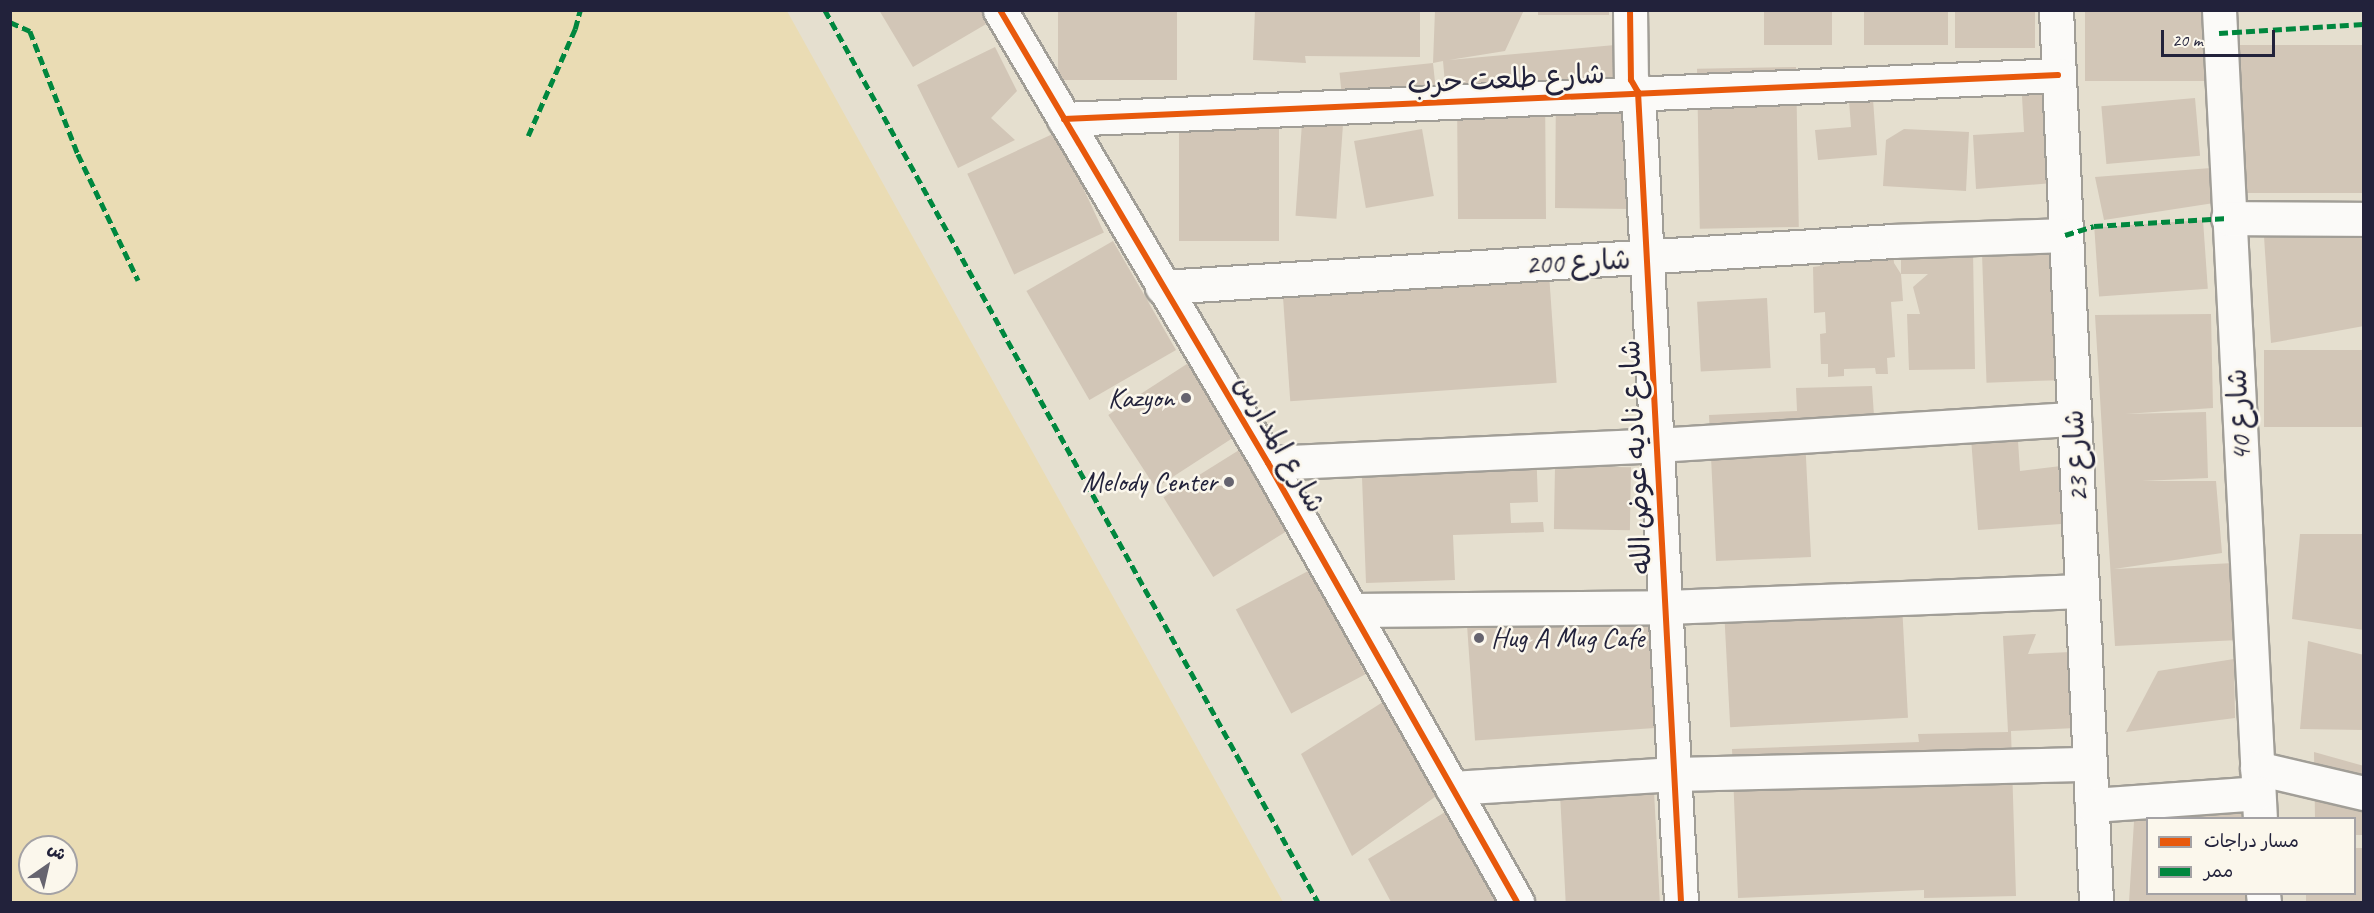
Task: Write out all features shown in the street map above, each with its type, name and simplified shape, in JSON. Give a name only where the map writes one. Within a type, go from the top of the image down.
[{"type":"street","name":"شارع المدارس","points":[[1000,10],[1268,463],[1517,903]]},
{"type":"street","name":"شارع ناديه عوض الله","points":[[1630,10],[1630,80],[1638,92],[1682,903]]},
{"type":"street","name":"شارع 23","points":[[2056,10],[2096,903]]},
{"type":"street","name":"شارع 40","points":[[2218,10],[2258,793]]},
{"type":"street","name":"شارع طلعت حرب","points":[[1064,119],[2058,75]]},
{"type":"street","points":[[2228,218],[2364,219]]},
{"type":"street","name":"شارع 200","points":[[1162,287],[1893,241],[2066,235]]},
{"type":"street","points":[[1268,463],[1657,445],[2074,419]]},
{"type":"street","points":[[1352,610],[1666,607],[2082,591]]},
{"type":"street","points":[[1452,788],[1675,774],[2090,764]]},
{"type":"street","points":[[2092,805],[2258,793],[2364,794]]},
{"type":"sand","points":[[10,11],[787,11],[1283,902],[11,902]]},
{"type":"building","points":[[879,10],[987,10],[993,20],[913,67]]},
{"type":"building","points":[[1058,10],[1177,10],[1177,80],[1058,80]]},
{"type":"building","points":[[1255,10],[1420,10],[1420,57],[1305,56],[1306,63],[1253,60]]},
{"type":"building","points":[[1435,10],[1524,10],[1505,51],[1449,60],[1615,45],[1631,80],[1630,209],[1555,208],[1556,85],[1545,86],[1546,219],[1458,219],[1457,94],[1446,95],[1443,61],[1433,63]]},
{"type":"building","points":[[1538,10],[1609,10],[1609,15],[1538,15]]},
{"type":"building","points":[[1764,10],[1832,10],[1832,45],[1764,45]]},
{"type":"building","points":[[1864,10],[1948,10],[1948,45],[1864,45]]},
{"type":"building","points":[[1955,10],[2035,10],[2035,48],[1955,48]]},
{"type":"building","points":[[2085,10],[2208,10],[2208,81],[2085,81]]},
{"type":"building","points":[[2237,45],[2364,45],[2364,193],[2237,193]]},
{"type":"building","points":[[995,47],[1017,91],[991,118],[1015,140],[958,168],[917,85]]},
{"type":"building","points":[[2050,60],[2053,183],[1976,189],[1973,135],[2024,132],[2020,61]]},
{"type":"building","points":[[1433,63],[1437,104],[1344,114],[1340,73]]},
{"type":"building","points":[[1796,67],[1799,227],[1700,229],[1697,69]]},
{"type":"building","points":[[2195,98],[2200,156],[2106,164],[2101,106]]},
{"type":"building","points":[[1873,99],[1877,155],[1818,160],[1815,130],[1851,127],[1849,101]]},
{"type":"building","points":[[1179,123],[1279,123],[1279,241],[1179,241]]},
{"type":"building","points":[[1302,123],[1343,126],[1336,219],[1296,216]]},
{"type":"building","points":[[1422,129],[1434,196],[1366,208],[1354,141]]},
{"type":"building","points":[[1904,129],[1969,132],[1966,191],[1883,186],[1886,140]]},
{"type":"building","points":[[1057,132],[1104,233],[1014,274],[967,174]]},
{"type":"building","points":[[2211,168],[2214,203],[2104,220],[2095,177]]},
{"type":"building","points":[[2364,201],[2364,326],[2271,343],[2262,206]]},
{"type":"building","points":[[2203,220],[2208,289],[2099,296],[2094,228]]},
{"type":"building","points":[[1113,241],[1176,350],[1089,400],[1026,291]]},
{"type":"building","points":[[1547,245],[1557,383],[1290,401],[1281,264]]},
{"type":"building","points":[[1893,248],[1894,263],[1901,274],[1903,301],[1891,302],[1895,357],[1887,358],[1888,374],[1876,374],[1875,368],[1844,369],[1844,376],[1828,377],[1828,364],[1821,364],[1820,334],[1826,333],[1825,312],[1814,313],[1813,267],[1820,266],[1819,250]]},
{"type":"building","points":[[1973,252],[1975,369],[1909,370],[1907,314],[1920,314],[1913,287],[1928,274],[1901,274],[1901,253]]},
{"type":"building","points":[[2061,252],[2065,380],[1987,383],[1982,255]]},
{"type":"building","points":[[1767,298],[1771,368],[1701,372],[1697,302]]},
{"type":"building","points":[[2211,314],[2213,408],[2125,414],[2206,412],[2208,478],[2142,481],[2216,481],[2222,553],[2114,569],[2234,563],[2239,640],[2115,646],[2095,315]]},
{"type":"building","points":[[2264,350],[2364,350],[2364,427],[2264,427]]},
{"type":"building","points":[[1193,360],[1240,433],[1156,488],[1108,415]]},
{"type":"building","points":[[1872,386],[1874,416],[1804,418],[1811,557],[1716,561],[1709,415],[1797,411],[1796,388]]},
{"type":"building","points":[[1971,438],[2018,441],[2020,471],[2061,466],[2061,524],[1978,530]]},
{"type":"building","points":[[1536,445],[1538,502],[1510,503],[1511,523],[1543,522],[1544,532],[1453,535],[1455,580],[1366,583],[1361,451]]},
{"type":"building","points":[[1244,447],[1294,527],[1213,577],[1163,497]]},
{"type":"building","points":[[1555,466],[1631,467],[1630,530],[1554,529]]},
{"type":"building","points":[[2300,534],[2364,534],[2364,630],[2292,619]]},
{"type":"building","points":[[1310,570],[1365,674],[1291,714],[1236,609]]},
{"type":"building","points":[[1901,585],[1908,718],[1730,727],[1723,594]]},
{"type":"building","points":[[1649,590],[1659,728],[1475,740],[1465,603]]},
{"type":"building","points":[[2036,634],[2028,654],[2071,652],[2076,728],[2011,731],[2016,896],[1924,898],[1924,890],[1738,898],[1732,749],[1919,742],[1918,734],[2008,732],[2003,636]]},
{"type":"building","points":[[2308,641],[2364,655],[2364,730],[2300,729]]},
{"type":"building","points":[[2234,659],[2235,718],[2126,732],[2158,671]]},
{"type":"building","points":[[1386,700],[1439,794],[1352,856],[1301,754]]},
{"type":"building","points":[[2314,752],[2364,766],[2364,835],[2356,835],[2356,817],[2315,817]]},
{"type":"building","points":[[2136,789],[2245,803],[2247,817],[2146,817],[2146,895],[2252,895],[2252,902],[2129,902]]},
{"type":"building","points":[[1654,791],[1660,902],[1566,902],[1560,796]]},
{"type":"building","points":[[1450,809],[1502,902],[1391,902],[1368,859]]},
{"type":"building","points":[[2356,848],[2364,848],[2364,902],[2306,902],[2306,895],[2356,895]]},
{"type":"marked path","points":[[528,136],[575,29],[580,10]]},
{"type":"marked path","points":[[825,10],[1318,902]]},
{"type":"marked path","points":[[10,22],[30,31],[78,154],[138,280]]},
{"type":"marked path","points":[[2219,33],[2364,24]]},
{"type":"marked path","points":[[2065,235],[2094,226],[2228,218]]},
{"type":"cycle path","points":[[1000,10],[1268,463],[1517,902]]},
{"type":"cycle path","points":[[1630,10],[1631,80],[1638,92],[1681,902]]},
{"type":"cycle path","points":[[1064,119],[2058,75]]},
{"type":"place","name":"Kazyon","points":[[1186,398]]},
{"type":"place","name":"Melody Center","points":[[1229,482]]},
{"type":"place","name":"Hug A Mug Cafe","points":[[1479,638]]}]
